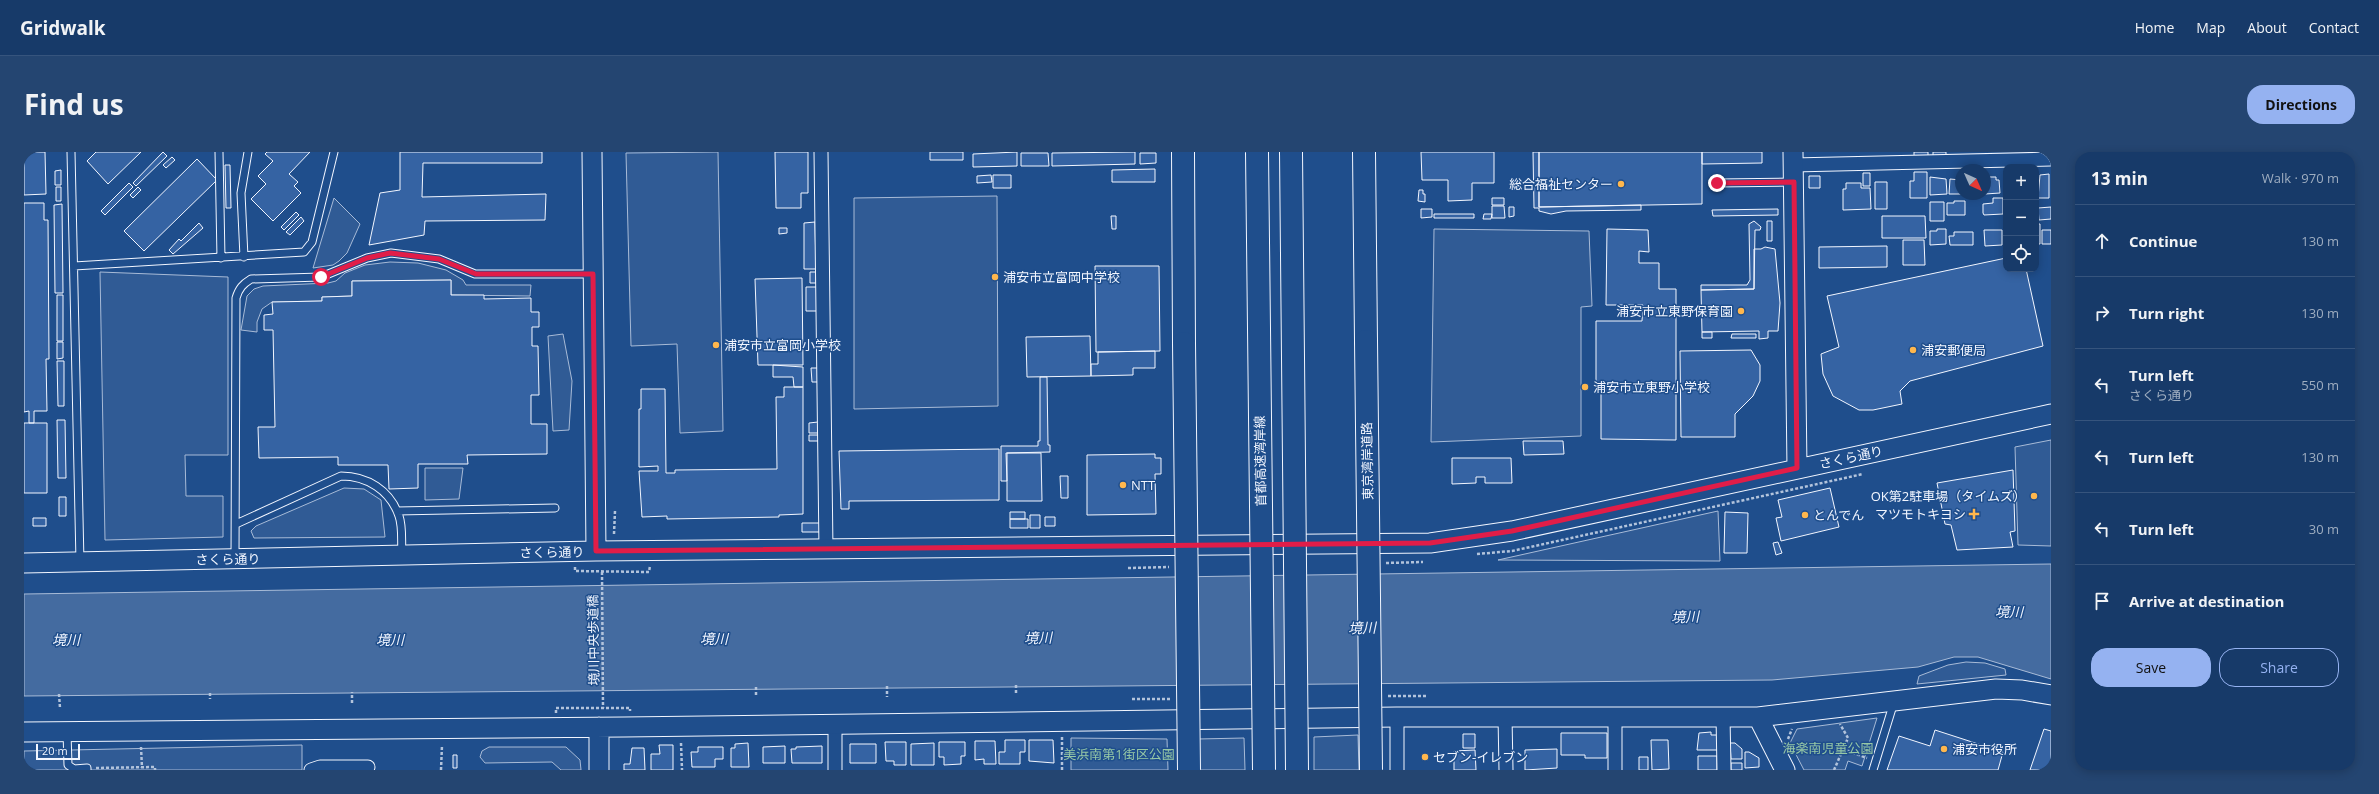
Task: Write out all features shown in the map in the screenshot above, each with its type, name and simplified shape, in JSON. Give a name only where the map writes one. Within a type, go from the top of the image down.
[{"type":"highway","points":[[1183,152],[1189,770]]},
{"type":"highway","name":"首都高速湾岸線","points":[[1256,152],[1264,770]]},
{"type":"highway","points":[[1291,152],[1297,770]]},
{"type":"highway","name":"東京湾岸道路","points":[[1364,152],[1371,770]]},
{"type":"street","points":[[592,152],[596,551]]},
{"type":"street","points":[[821,152],[826,550]]},
{"type":"street","points":[[1797,468],[1793,167],[2004,156],[2051,159]]},
{"type":"street","name":"さくら通り","points":[[24,562],[596,551],[826,550],[1430,543],[1512,531],[2051,414]]},
{"type":"street","points":[[24,732],[835,725],[1505,716],[1758,717],[1996,689],[2022,690],[2051,694]]},
{"type":"street","points":[[1505,716],[1506,770]]},
{"type":"street","points":[[1615,716],[1615,770]]},
{"type":"street","points":[[1723,716],[1724,770]]},
{"type":"street","points":[[1397,717],[1397,770]]},
{"type":"street","points":[[1758,717],[1785,770]]},
{"type":"street","points":[[835,725],[835,770]]},
{"type":"street","points":[[599,727],[599,770]]},
{"type":"street","points":[[311,770],[320,767],[368,767]]},
{"type":"lane","points":[[71,152],[80,562]]},
{"type":"lane","points":[[220,152],[221,258]]},
{"type":"lane","points":[[244,257],[241,193],[248,152]]},
{"type":"lane","points":[[74,266],[298,254],[309,248],[312,242],[334,152]]},
{"type":"lane","points":[[1717,183],[1793,167]]},
{"type":"lane","points":[[235,559],[236,298],[239,289],[245,282],[252,279],[321,277],[367,258],[390,253],[439,259],[476,274],[593,274]]},
{"type":"lane","points":[[236,524],[341,476],[357,476],[371,481],[386,495],[400,517],[402,555]]},
{"type":"lane","points":[[397,512],[556,508]]},
{"type":"lane","points":[[1873,770],[1894,700]]},
{"type":"lane","points":[[67,732],[68,765],[74,769],[88,769]]},
{"type":"path","points":[[614,537],[615,511]]},
{"type":"path","points":[[1383,563],[1423,562]]},
{"type":"path","points":[[575,565],[575,571],[650,572],[650,564]]},
{"type":"path","points":[[1128,568],[1172,567]]},
{"type":"path","name":"境川中央歩道橋","points":[[602,572],[603,708]]},
{"type":"path","points":[[1016,685],[1016,694]]},
{"type":"path","points":[[887,686],[887,697]]},
{"type":"path","points":[[756,687],[756,694]]},
{"type":"path","points":[[352,692],[352,702]]},
{"type":"path","points":[[210,693],[210,699]]},
{"type":"path","points":[[59,694],[60,708]]},
{"type":"path","points":[[1384,696],[1427,696]]},
{"type":"path","points":[[1132,699],[1173,699]]},
{"type":"path","points":[[561,708],[624,708]]},
{"type":"path","points":[[1834,770],[1848,738],[1838,720]]},
{"type":"path","points":[[1062,733],[1062,770]]},
{"type":"path","points":[[681,738],[682,770]]},
{"type":"path","points":[[441,770],[443,742]]},
{"type":"path","points":[[141,745],[142,768]]},
{"type":"path","points":[[1843,749],[1876,762]]},
{"type":"path","points":[[88,769],[155,768],[155,770]]},
{"type":"shaded area","points":[[718,152],[723,431],[680,433],[677,344],[631,346],[626,153]]},
{"type":"shaded area","points":[[997,196],[998,406],[854,409],[854,198]]},
{"type":"shaded area","points":[[334,198],[360,224],[347,253],[339,261],[333,265],[313,268]]},
{"type":"shaded area","points":[[1434,229],[1589,231],[1592,306],[1581,307],[1581,436],[1431,442]]},
{"type":"shaded area","points":[[390,262],[418,263],[446,270],[463,280],[466,285],[531,285],[530,296],[451,295],[451,280],[352,281],[352,296],[322,297],[322,301],[272,302],[262,309],[257,322],[257,332],[241,330],[247,296],[254,289],[263,286],[328,283],[336,281],[345,273],[365,265]]},
{"type":"shaded area","points":[[100,272],[228,277],[228,455],[185,455],[186,496],[223,496],[223,537],[105,540]]},
{"type":"shaded area","points":[[563,334],[572,381],[569,430],[553,431],[548,336]]},
{"type":"shaded area","name":"OK第2駐車場（タイムズ）","points":[[2051,440],[2051,546],[2018,545],[2015,447]]},
{"type":"shaded area","points":[[425,468],[463,468],[459,499],[425,500]]},
{"type":"shaded area","points":[[344,488],[364,489],[381,500],[385,537],[254,538],[251,531],[256,526]]},
{"type":"shaded area","points":[[1718,511],[1720,561],[1498,560]]},
{"type":"shaded area","points":[[1966,662],[1985,663],[2005,669],[2006,675],[1917,684],[1919,676],[1948,665]]},
{"type":"shaded area","name":"海楽南児童公園","points":[[1877,718],[1862,766],[1848,761],[1845,770],[1804,770],[1790,743],[1797,729]]},
{"type":"shaded area","points":[[1358,735],[1359,770],[1314,770],[1314,737]]},
{"type":"shaded area","name":"美浜南第1街区公園","points":[[1071,738],[1167,739],[1168,770],[1071,770]]},
{"type":"shaded area","points":[[1244,738],[1245,770],[1199,770],[1198,739]]},
{"type":"shaded area","points":[[302,745],[302,770],[24,770],[24,751]]},
{"type":"shaded area","points":[[489,747],[566,747],[580,760],[581,770],[561,770],[552,762],[485,763],[480,757],[482,751]]},
{"type":"water","name":"境川","points":[[2051,564],[2051,679],[1978,657],[1954,657],[1918,667],[1772,680],[24,696],[24,594]]},
{"type":"building","points":[[24,152],[45,152],[46,194],[24,195]]},
{"type":"building","points":[[96,152],[141,152],[108,184],[87,161]]},
{"type":"building","points":[[163,152],[167,156],[136,186],[133,183]]},
{"type":"building","points":[[267,152],[310,152],[289,174],[298,182],[294,186],[301,193],[273,221],[251,199],[266,184],[258,176],[273,161],[265,154]]},
{"type":"building","points":[[400,152],[542,152],[542,163],[423,163],[422,197],[546,194],[545,220],[425,221],[424,235],[369,245],[380,193],[400,190]]},
{"type":"building","points":[[775,152],[808,152],[808,193],[801,193],[801,208],[776,208]]},
{"type":"building","points":[[930,152],[963,152],[963,160],[930,160]]},
{"type":"building","points":[[1017,152],[1017,166],[973,167],[973,154]]},
{"type":"building","points":[[1135,152],[1135,164],[1052,166],[1052,153]]},
{"type":"building","points":[[1421,152],[1494,152],[1494,183],[1472,183],[1472,200],[1448,201],[1448,180],[1422,180]]},
{"type":"building","points":[[1533,152],[1539,152],[1539,207],[1641,205],[1641,210],[1566,211],[1551,214],[1539,211],[1539,208],[1534,208]]},
{"type":"building","name":"総合福祉センター","points":[[1539,152],[1702,152],[1702,204],[1539,207]]},
{"type":"building","points":[[1702,152],[1762,152],[1762,163],[1702,164]]},
{"type":"building","points":[[1914,152],[1928,152],[1928,156],[1914,156]]},
{"type":"building","points":[[1933,152],[1946,152],[1946,155],[1933,156]]},
{"type":"building","points":[[1021,153],[1048,153],[1049,166],[1021,166]]},
{"type":"building","points":[[1140,153],[1156,153],[1156,163],[1140,164]]},
{"type":"building","points":[[172,157],[175,160],[166,168],[163,165]]},
{"type":"building","points":[[197,159],[217,180],[144,251],[124,231]]},
{"type":"building","points":[[225,165],[230,165],[231,208],[226,208]]},
{"type":"building","points":[[1155,169],[1155,182],[1112,182],[1112,170]]},
{"type":"building","points":[[61,170],[61,185],[55,185],[55,171]]},
{"type":"building","points":[[1914,172],[1927,172],[1927,198],[1910,198],[1910,181],[1914,181]]},
{"type":"building","points":[[1863,173],[1870,173],[1870,186],[1863,186]]},
{"type":"building","points":[[2049,174],[2049,198],[2039,198],[2040,175]]},
{"type":"building","points":[[991,175],[992,182],[977,183],[977,176]]},
{"type":"building","points":[[993,175],[1011,175],[1011,188],[993,188]]},
{"type":"building","points":[[1809,176],[1820,176],[1820,188],[1809,188]]},
{"type":"building","points":[[1930,177],[1946,179],[1947,194],[1930,195]]},
{"type":"building","points":[[1991,177],[1996,177],[1996,180],[1999,180],[2000,193],[1991,194]]},
{"type":"building","points":[[1950,179],[1955,179],[1955,194],[1949,194]]},
{"type":"building","points":[[1875,182],[1887,182],[1887,209],[1875,209]]},
{"type":"building","points":[[129,183],[133,187],[105,215],[101,211]]},
{"type":"building","points":[[1846,183],[1861,183],[1861,188],[1870,188],[1871,209],[1843,210],[1843,189],[1846,189]]},
{"type":"building","points":[[56,187],[61,187],[61,201],[56,201]]},
{"type":"building","points":[[138,187],[141,190],[133,198],[130,195]]},
{"type":"building","points":[[1419,190],[1423,190],[1423,194],[1425,194],[1425,202],[1418,201]]},
{"type":"building","points":[[1492,198],[1504,198],[1504,205],[1492,205]]},
{"type":"building","points":[[1993,198],[2003,198],[2003,214],[1984,215],[1983,204],[1993,203]]},
{"type":"building","points":[[1954,201],[1965,201],[1965,215],[1947,215],[1947,203],[1954,203]]},
{"type":"building","points":[[1930,202],[1944,202],[1944,221],[1930,221]]},
{"type":"building","points":[[24,203],[44,203],[44,220],[48,220],[49,359],[46,359],[47,411],[34,411],[34,423],[29,423],[29,411],[24,412]]},
{"type":"building","points":[[62,204],[63,293],[55,293],[54,205]]},
{"type":"building","points":[[1492,206],[1504,206],[1505,218],[1492,218]]},
{"type":"building","points":[[1509,207],[1514,207],[1514,216],[1509,217]]},
{"type":"building","points":[[2051,207],[2051,219],[2039,220],[2039,208]]},
{"type":"building","points":[[1421,209],[1432,209],[1432,217],[1421,218]]},
{"type":"building","points":[[1778,209],[1778,215],[1713,216],[1712,210]]},
{"type":"building","points":[[296,212],[299,215],[284,230],[281,227]]},
{"type":"building","points":[[1434,214],[1474,214],[1474,218],[1434,218]]},
{"type":"building","points":[[1484,214],[1492,214],[1491,219],[1483,219]]},
{"type":"building","points":[[1111,216],[1116,216],[1116,229],[1112,229]]},
{"type":"building","points":[[1882,216],[1925,216],[1926,238],[1882,238]]},
{"type":"building","points":[[301,217],[304,221],[290,235],[286,232]]},
{"type":"building","points":[[1754,221],[1761,227],[1760,230],[1755,230],[1754,289],[1701,290],[1701,285],[1747,285],[1750,280],[1749,224]]},
{"type":"building","points":[[1767,221],[1772,221],[1772,241],[1767,241]]},
{"type":"building","points":[[815,222],[816,269],[804,269],[804,223]]},
{"type":"building","points":[[199,223],[203,228],[173,254],[169,250],[179,239],[181,241]]},
{"type":"building","points":[[2039,224],[2040,224],[2039,244]]},
{"type":"building","points":[[779,228],[787,228],[787,233],[779,234]]},
{"type":"building","points":[[1607,229],[1648,230],[1649,252],[1639,251],[1639,263],[1659,263],[1659,289],[1676,289],[1676,440],[1601,439],[1601,393],[1596,393],[1596,321],[1642,321],[1643,305],[1606,305]]},
{"type":"building","points":[[1937,229],[1946,229],[1946,244],[1930,245],[1930,231],[1937,231]]},
{"type":"building","points":[[1984,230],[2002,230],[2002,245],[1985,246]]},
{"type":"building","points":[[2042,230],[2051,230],[2051,244],[2042,244]]},
{"type":"building","points":[[1954,232],[1973,232],[1973,245],[1950,245],[1949,236],[1954,236]]},
{"type":"building","points":[[1903,240],[1924,240],[1925,265],[1903,265]]},
{"type":"building","points":[[1887,246],[1887,267],[1819,268],[1819,247]]},
{"type":"building","points":[[1765,247],[1775,249],[1780,303],[1778,331],[1768,331],[1768,338],[1759,339],[1759,331],[1702,332],[1701,290],[1754,289],[1754,249],[1761,249]]},
{"type":"building","points":[[2003,259],[2003,272],[2027,272],[2043,346],[1910,381],[1900,391],[1902,404],[1873,410],[1859,410],[1833,396],[1823,374],[1821,354],[1839,347],[1827,296]]},
{"type":"building","points":[[1095,266],[1159,266],[1160,351],[1096,352]]},
{"type":"building","points":[[810,272],[816,272],[816,283],[810,283]]},
{"type":"building","points":[[802,278],[803,365],[758,365],[755,279]]},
{"type":"building","points":[[451,280],[451,295],[484,295],[484,299],[531,298],[531,312],[539,312],[539,327],[532,327],[532,346],[538,346],[539,395],[531,395],[531,424],[547,424],[547,454],[467,455],[468,464],[418,464],[418,488],[389,489],[388,465],[338,465],[338,457],[259,458],[258,427],[275,427],[273,330],[264,330],[264,315],[273,314],[272,302],[322,301],[322,297],[352,296],[352,281]]},
{"type":"building","points":[[806,287],[817,287],[817,311],[806,311]]},
{"type":"building","points":[[57,295],[63,295],[63,341],[57,341]]},
{"type":"building","points":[[1702,332],[1712,332],[1712,338],[1702,338]]},
{"type":"building","points":[[1732,334],[1756,334],[1756,338],[1731,338]]},
{"type":"building","points":[[1090,336],[1091,376],[1027,377],[1026,337]]},
{"type":"building","points":[[57,342],[63,342],[63,358],[57,359]]},
{"type":"building","points":[[1751,350],[1760,365],[1760,381],[1753,396],[1735,414],[1735,437],[1681,437],[1680,351]]},
{"type":"building","points":[[1155,351],[1155,368],[1133,368],[1133,375],[1091,376],[1091,364],[1098,364],[1098,352]]},
{"type":"building","points":[[57,361],[64,361],[64,406],[58,406]]},
{"type":"building","points":[[773,365],[803,367],[803,387],[794,387],[793,377],[773,377]]},
{"type":"building","points":[[811,368],[819,368],[820,382],[812,382]]},
{"type":"building","points":[[1040,377],[1047,377],[1048,445],[1050,445],[1050,452],[1006,453],[1007,481],[1001,481],[1001,446],[1038,446],[1038,441],[1040,441]]},
{"type":"building","points":[[784,387],[803,387],[803,514],[779,515],[779,517],[667,519],[667,516],[642,517],[639,471],[658,471],[658,466],[639,467],[639,409],[641,409],[641,389],[665,389],[666,473],[675,473],[675,470],[777,469],[776,397],[784,397]]},
{"type":"building","points":[[57,420],[65,420],[66,478],[58,478]]},
{"type":"building","points":[[818,422],[818,433],[809,433],[809,423]]},
{"type":"building","points":[[24,423],[47,423],[47,493],[24,493]]},
{"type":"building","points":[[809,435],[819,435],[819,441],[809,441]]},
{"type":"building","points":[[1523,441],[1563,441],[1564,454],[1524,455]]},
{"type":"building","points":[[999,449],[999,500],[849,501],[849,509],[841,509],[839,451]]},
{"type":"building","points":[[1007,453],[1041,453],[1042,501],[1007,501]]},
{"type":"building","points":[[1155,454],[1155,458],[1161,458],[1161,474],[1155,474],[1156,514],[1087,515],[1087,455]]},
{"type":"building","points":[[1452,458],[1511,458],[1512,483],[1485,483],[1485,477],[1476,477],[1476,483],[1452,484]]},
{"type":"building","points":[[2013,470],[2015,531],[2010,532],[2013,547],[1957,550],[1951,525],[1945,524],[1937,483]]},
{"type":"building","points":[[1060,476],[1068,476],[1068,498],[1061,498]]},
{"type":"building","points":[[1830,488],[1839,527],[1781,541],[1776,518],[1782,517],[1778,500]]},
{"type":"building","points":[[59,497],[66,497],[66,516],[59,516]]},
{"type":"building","points":[[1010,512],[1025,512],[1025,519],[1010,519]]},
{"type":"building","points":[[1725,512],[1748,513],[1747,553],[1724,553]]},
{"type":"building","points":[[1030,515],[1040,515],[1040,528],[1030,528]]},
{"type":"building","points":[[1045,517],[1055,517],[1055,526],[1045,526]]},
{"type":"building","points":[[33,518],[46,518],[46,526],[33,526]]},
{"type":"building","points":[[1010,519],[1028,519],[1028,528],[1010,528]]},
{"type":"building","points":[[802,523],[820,523],[820,532],[802,532]]},
{"type":"building","points":[[1778,542],[1782,553],[1776,555],[1773,543]]},
{"type":"building","points":[[2044,729],[2051,731],[2051,770],[2030,770]]},
{"type":"building","name":"浦安市役所","points":[[1935,730],[2003,752],[1998,770],[1887,770],[1899,736],[1930,746]]},
{"type":"building","points":[[1711,732],[1711,735],[1718,735],[1718,750],[1697,750],[1699,733]]},
{"type":"building","points":[[1561,733],[1607,733],[1607,758],[1585,758],[1585,755],[1561,755]]},
{"type":"building","points":[[1463,734],[1475,734],[1475,748],[1463,748]]},
{"type":"building","points":[[1005,740],[1025,740],[1025,752],[1020,752],[1020,764],[999,764],[999,752],[1005,752]]},
{"type":"building","points":[[1029,740],[1053,740],[1054,763],[1029,761]]},
{"type":"building","points":[[1651,740],[1668,740],[1669,769],[1652,770]]},
{"type":"building","points":[[975,741],[995,741],[996,764],[984,764],[984,759],[975,760]]},
{"type":"building","points":[[885,742],[906,742],[906,765],[894,765],[894,761],[886,761]]},
{"type":"building","points":[[939,742],[965,742],[965,756],[961,756],[961,764],[944,765],[944,757],[939,757]]},
{"type":"building","points":[[748,743],[749,767],[731,767],[731,748],[735,748],[735,744]]},
{"type":"building","points":[[934,743],[934,765],[911,765],[911,744]]},
{"type":"building","points":[[1730,743],[1735,743],[1742,749],[1742,759],[1731,759]]},
{"type":"building","points":[[850,744],[876,744],[876,763],[850,763]]},
{"type":"building","points":[[659,745],[673,745],[673,770],[651,770],[651,754],[660,754]]},
{"type":"building","points":[[785,746],[785,763],[763,763],[763,747]]},
{"type":"building","points":[[822,746],[822,763],[792,763],[791,749],[796,749],[796,747]]},
{"type":"building","points":[[698,747],[723,747],[723,759],[715,759],[715,767],[692,767],[691,752],[698,752]]},
{"type":"building","points":[[632,748],[644,748],[645,770],[624,770],[624,764],[630,764]]},
{"type":"building","points":[[1557,749],[1557,768],[1525,770],[1525,750]]},
{"type":"building","points":[[1475,750],[1476,770],[1454,770],[1454,751]]},
{"type":"building","points":[[1745,752],[1749,752],[1759,758],[1759,767],[1745,768]]},
{"type":"building","points":[[453,755],[457,755],[457,768],[453,768]]},
{"type":"building","points":[[1698,756],[1717,756],[1717,770],[1698,770]]},
{"type":"building","points":[[1639,757],[1648,757],[1648,770],[1639,770]]},
{"type":"building","points":[[1731,763],[1742,763],[1742,770],[1731,770]]},
{"type":"place","name":"総合福祉センター","points":[[1621,184]]},
{"type":"place","name":"浦安市立富岡中学校","points":[[995,277]]},
{"type":"place","name":"浦安市立東野保育園","points":[[1741,311]]},
{"type":"place","name":"浦安市立富岡小学校","points":[[716,345]]},
{"type":"place","name":"浦安郵便局","points":[[1913,350]]},
{"type":"place","name":"浦安市立東野小学校","points":[[1585,387]]},
{"type":"place","name":"NTT","points":[[1123,485]]},
{"type":"place","name":"OK第2駐車場（タイムズ）","points":[[2034,496]]},
{"type":"place","name":"マツモトキヨシ","points":[[1974,514]]},
{"type":"place","name":"とんでん","points":[[1805,515]]},
{"type":"place","name":"浦安市役所","points":[[1944,749]]},
{"type":"place","name":"セブン-イレブン","points":[[1425,757]]},
{"type":"route","points":[[321,277],[367,258],[390,253],[439,259],[464,271],[476,274],[593,274],[596,551],[1397,545],[1430,543],[1512,531],[1797,468],[1794,182],[1717,183]]}]
